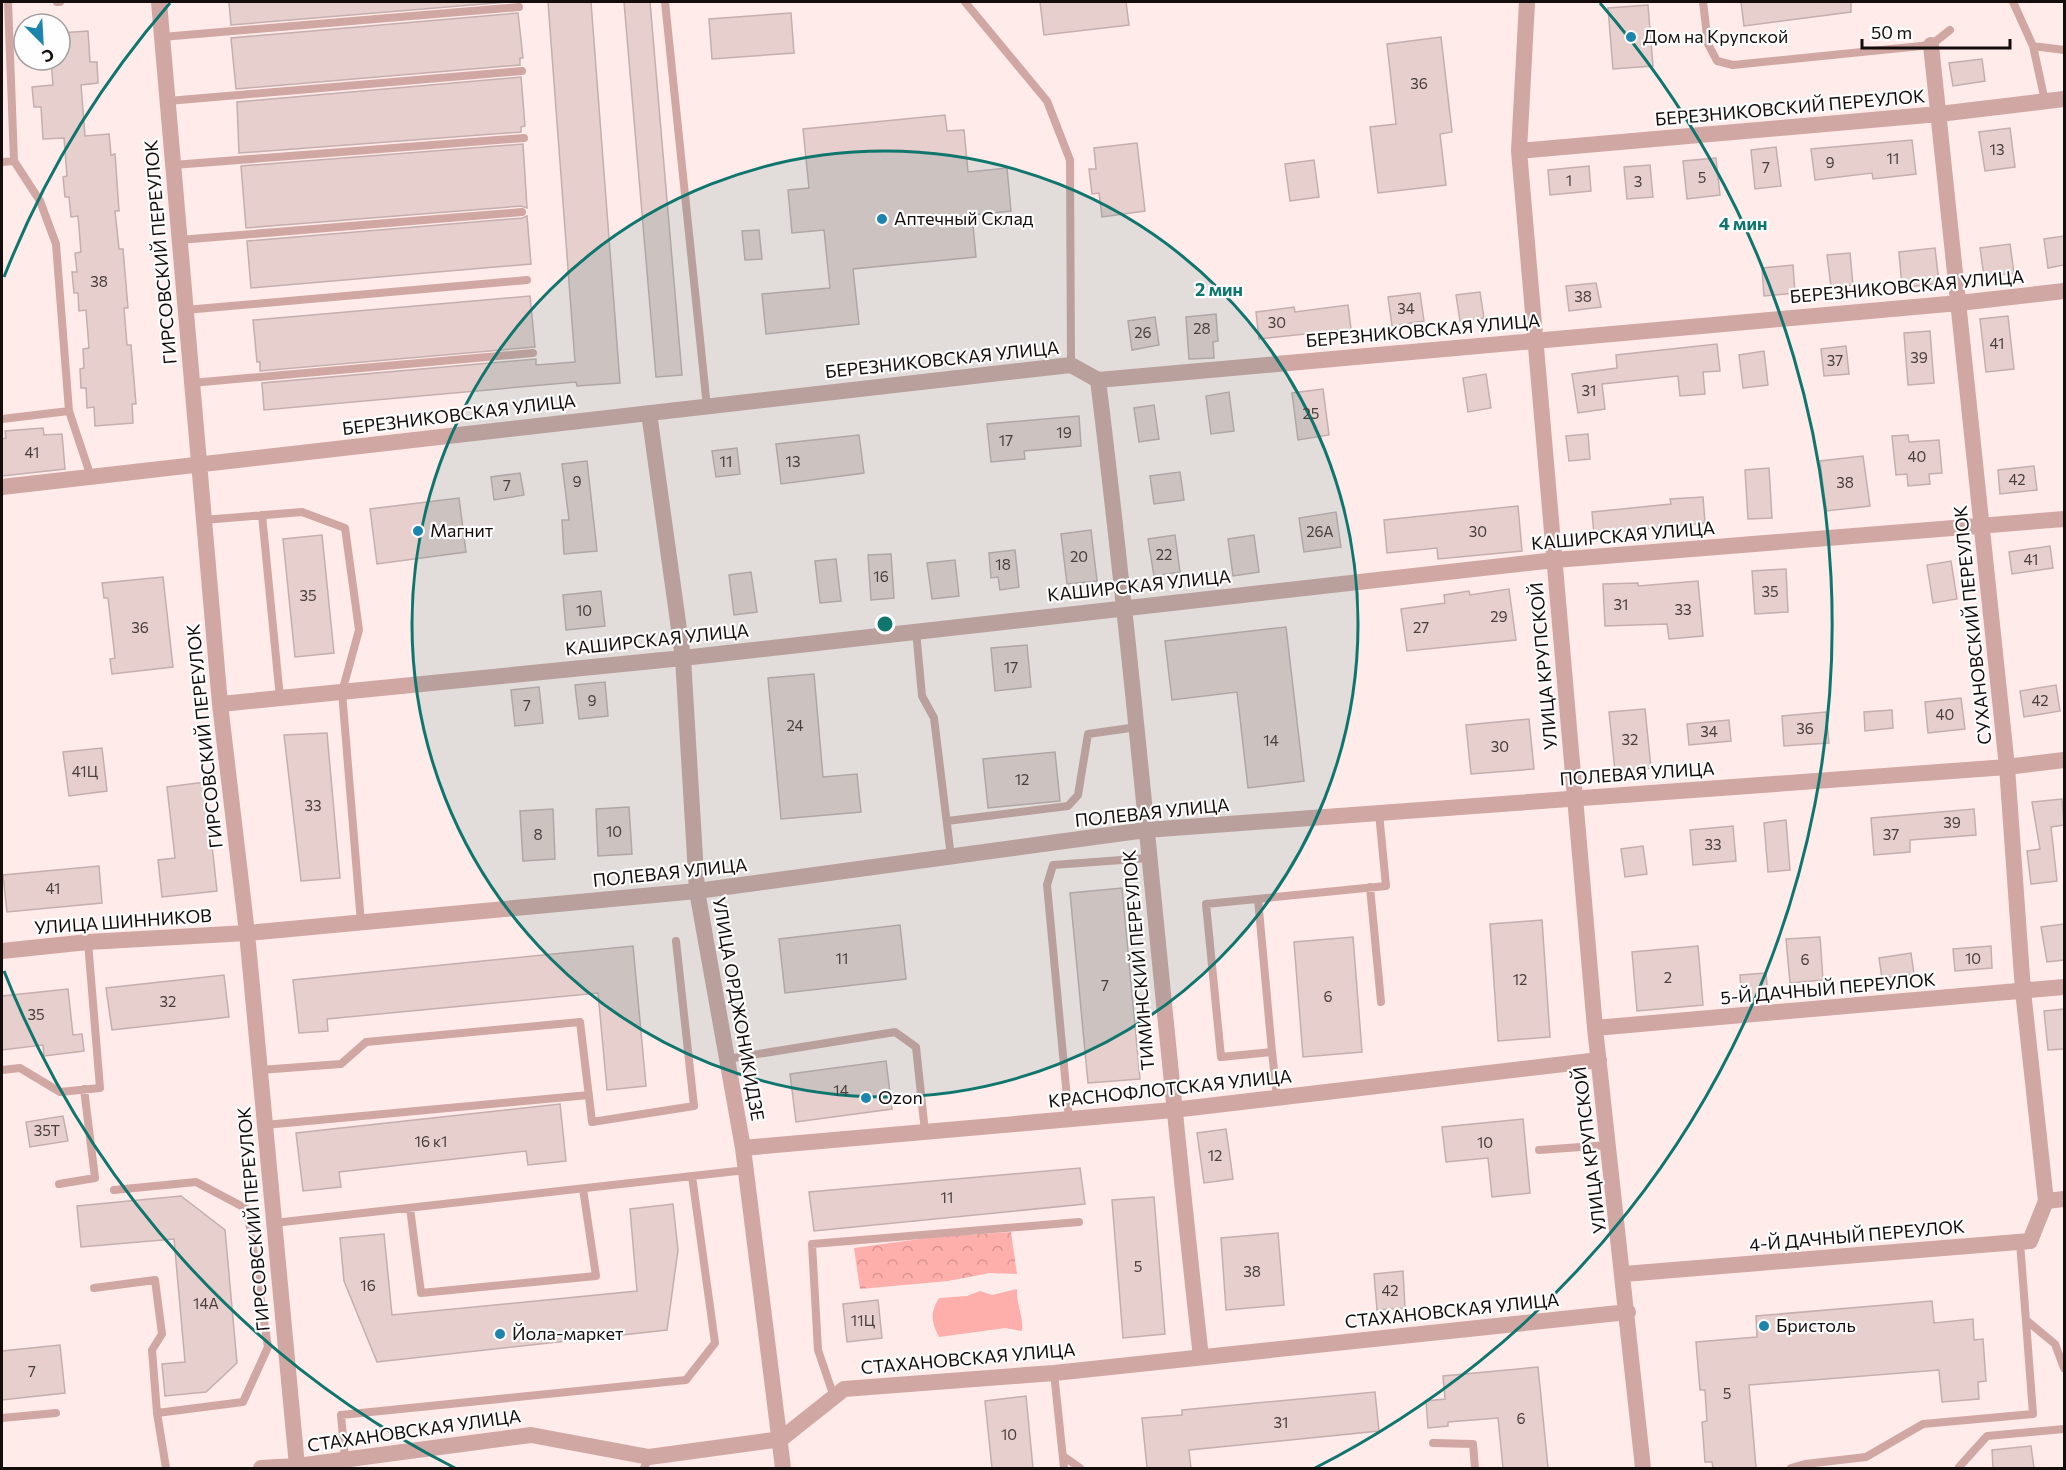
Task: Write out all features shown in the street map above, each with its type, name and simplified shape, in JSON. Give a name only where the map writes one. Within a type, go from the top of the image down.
[{"type":"street","name":"ГИРСОВСКИЙ ПЕРЕУЛОК","points":[[159,2],[220,704],[247,933],[274,1224],[288,1467]]},
{"type":"street","name":"УЛИЦА КРУПСКОЙ","points":[[1527,2],[1519,151],[1595,1028],[1624,1274],[1643,1468]]},
{"type":"street","name":"СУХАНОВСКИЙ ПЕРЕУЛОК","points":[[1931,45],[2007,766],[2023,991],[2046,1201]]},
{"type":"street","name":"БЕРЕЗНИКОВСКИЙ ПЕРЕУЛОК","points":[[1519,151],[1939,114],[2064,99]]},
{"type":"street","name":"БЕРЕЗНИКОВСКАЯ УЛИЦА","points":[[2,487],[1071,366],[1098,380],[1959,303],[2064,291]]},
{"type":"street","name":"ТИМИНСКИЙ ПЕРЕУЛОК","points":[[1098,380],[1126,606],[1173,1110],[1201,1357]]},
{"type":"street","name":"УЛИЦА ОРДЖОНИКИДЗЕ","points":[[649,413],[683,658],[698,891],[743,1148],[783,1468]]},
{"type":"street","name":"КАШИРСКАЯ УЛИЦА","points":[[220,704],[683,658],[1126,606],[1555,560],[2064,519]]},
{"type":"street","name":"ПОЛЕВАЯ УЛИЦА","points":[[247,933],[698,891],[1146,831],[2064,760]]},
{"type":"street","name":"УЛИЦА ШИННИКОВ","points":[[2,951],[88,942],[247,933]]},
{"type":"street","name":"5-Й ДАЧНЫЙ ПЕРЕУЛОК","points":[[1595,1028],[2064,987]]},
{"type":"street","name":"КРАСНОФЛОТСКАЯ УЛИЦА","points":[[743,1148],[1173,1110],[1599,1060]]},
{"type":"street","points":[[2020,1242],[2030,1241],[2046,1201],[2064,1199]]},
{"type":"street","name":"4-Й ДАЧНЫЙ ПЕРЕУЛОК","points":[[1624,1274],[2020,1242]]},
{"type":"street","name":"СТАХАНОВСКАЯ УЛИЦА","points":[[261,1468],[288,1467],[531,1435],[646,1463],[781,1439],[844,1389],[1054,1373],[1628,1312]]},
{"type":"lane","points":[[8,2],[14,161],[40,201],[56,244],[69,411],[91,477]]},
{"type":"lane","points":[[665,2],[707,406]]},
{"type":"lane","points":[[965,2],[1047,101],[1070,160],[1071,366]]},
{"type":"lane","points":[[1703,2],[1708,44],[1717,61],[1733,65],[1931,45],[1950,30]]},
{"type":"lane","points":[[2013,2],[2033,46],[2045,101]]},
{"type":"lane","points":[[162,37],[519,7]]},
{"type":"lane","points":[[2033,46],[2064,50]]},
{"type":"lane","points":[[168,101],[522,71]]},
{"type":"lane","points":[[173,165],[524,138]]},
{"type":"lane","points":[[2,162],[14,161]]},
{"type":"lane","points":[[179,240],[522,212]]},
{"type":"lane","points":[[185,310],[527,280]]},
{"type":"lane","points":[[191,383],[533,353]]},
{"type":"lane","points":[[2,419],[69,411]]},
{"type":"lane","points":[[203,520],[302,512],[345,528],[359,630],[342,692],[361,923]]},
{"type":"lane","points":[[262,515],[280,698]]},
{"type":"lane","points":[[916,631],[922,696],[934,718],[951,857]]},
{"type":"lane","points":[[947,820],[1068,806],[1078,795],[1088,734],[1137,727]]},
{"type":"lane","points":[[1272,1052],[1221,1057],[1206,904],[1386,886],[1379,813]]},
{"type":"lane","points":[[1069,1119],[1047,885],[1053,865],[1149,858]]},
{"type":"lane","points":[[1370,887],[1381,1002]]},
{"type":"lane","points":[[1257,898],[1277,1097]]},
{"type":"lane","points":[[260,1070],[341,1064],[366,1042],[580,1022],[592,1122],[694,1106],[676,941]]},
{"type":"lane","points":[[2,1070],[20,1068],[60,1092],[100,1088],[88,942]]},
{"type":"lane","points":[[727,1059],[895,1032],[916,1047],[925,1132]]},
{"type":"lane","points":[[59,1184],[95,1178],[84,1089]]},
{"type":"lane","points":[[265,1125],[589,1095]]},
{"type":"lane","points":[[1539,1150],[1609,1145]]},
{"type":"lane","points":[[274,1224],[746,1170]]},
{"type":"lane","points":[[345,1460],[340,1415],[686,1380],[715,1343],[692,1176]]},
{"type":"lane","points":[[114,1190],[196,1182],[247,1209],[268,1347],[243,1402],[157,1413]]},
{"type":"lane","points":[[410,1208],[421,1293],[596,1276],[584,1189]]},
{"type":"lane","points":[[834,1397],[818,1350],[812,1244],[1079,1222]]},
{"type":"lane","points":[[1791,1468],[1805,1464],[1866,1457],[1923,1424],[2033,1414],[2020,1242]]},
{"type":"lane","points":[[94,1288],[155,1280],[162,1334],[152,1350],[157,1413],[166,1468]]},
{"type":"lane","points":[[2025,1320],[2055,1344],[2064,1368]]},
{"type":"lane","points":[[1054,1373],[1064,1468]]},
{"type":"lane","points":[[2,1418],[56,1413]]},
{"type":"lane","points":[[1959,1467],[1987,1436],[2064,1429]]},
{"type":"lane","points":[[1433,1443],[1473,1444],[1475,1468]]},
{"type":"lane","points":[[1063,1456],[1080,1468]]},
{"type":"green space","points":[[1011,1232],[1017,1274],[990,1273],[948,1281],[860,1289],[854,1248],[935,1237]]},
{"type":"green space","points":[[1017,1289],[1022,1331],[1005,1328],[939,1337],[933,1317],[939,1298],[967,1296],[980,1291],[992,1295]]},
{"type":"building","points":[[229,2],[508,2],[231,25]]},
{"type":"building","points":[[548,2],[591,2],[620,383],[577,386],[576,382],[264,410],[262,383],[536,359],[536,365],[575,362]]},
{"type":"building","points":[[624,2],[650,2],[682,375],[656,377]]},
{"type":"building","points":[[1040,2],[1126,2],[1129,25],[1044,35]]},
{"type":"building","points":[[1741,2],[1851,2],[1851,12],[1744,26]]},
{"type":"building","name":"Дом на Крупской","points":[[1648,5],[1653,66],[1613,69],[1608,8]]},
{"type":"building","points":[[518,13],[523,58],[520,58],[520,65],[236,89],[231,38]]},
{"type":"building","points":[[791,13],[794,53],[712,59],[709,19]]},
{"type":"building","points":[[88,31],[90,62],[97,62],[98,83],[81,85],[85,136],[109,134],[111,155],[115,154],[119,211],[115,211],[119,249],[123,249],[128,308],[124,308],[127,345],[131,345],[136,404],[132,404],[133,423],[95,426],[94,407],[87,408],[86,388],[81,388],[80,369],[84,368],[83,349],[89,348],[86,310],[79,311],[78,293],[74,293],[72,272],[77,272],[75,253],[81,252],[78,216],[71,217],[69,197],[65,197],[63,177],[67,176],[64,138],[43,139],[41,107],[34,107],[32,87],[53,85],[52,72],[72,72],[72,32]]},
{"type":"building","points":[[1441,37],[1452,132],[1440,134],[1446,185],[1378,193],[1370,127],[1396,124],[1387,44]]},
{"type":"building","points":[[1982,59],[1985,81],[1953,86],[1949,63]]},
{"type":"building","points":[[521,77],[525,126],[521,127],[521,132],[239,153],[237,102]]},
{"type":"building","name":"Аптечный Склад","points":[[945,115],[947,131],[964,130],[968,172],[1007,168],[1011,211],[972,215],[976,257],[853,269],[859,324],[766,334],[762,294],[830,288],[824,230],[792,233],[788,190],[809,188],[803,129]]},
{"type":"building","points":[[2010,128],[2015,167],[1985,171],[1979,132]]},
{"type":"building","points":[[1912,140],[1916,174],[1873,179],[1872,173],[1815,180],[1811,149]]},
{"type":"building","points":[[1137,143],[1145,211],[1102,217],[1099,193],[1092,194],[1089,169],[1096,169],[1094,148]]},
{"type":"building","points":[[523,144],[527,208],[521,206],[246,228],[241,166]]},
{"type":"building","points":[[1776,147],[1781,186],[1755,189],[1751,150]]},
{"type":"building","points":[[1716,158],[1720,195],[1687,199],[1683,161]]},
{"type":"building","points":[[1314,160],[1319,197],[1290,201],[1285,164]]},
{"type":"building","points":[[1650,165],[1653,197],[1627,199],[1624,167]]},
{"type":"building","points":[[1589,166],[1591,191],[1550,195],[1548,170]]},
{"type":"building","points":[[527,216],[531,264],[251,288],[247,241]]},
{"type":"building","points":[[759,230],[762,259],[745,260],[742,231]]},
{"type":"building","points":[[2064,236],[2064,265],[2048,268],[2044,239]]},
{"type":"building","points":[[2010,244],[2014,273],[1984,277],[1980,248]]},
{"type":"building","points":[[1935,248],[1939,283],[1902,288],[1899,252]]},
{"type":"building","points":[[1850,253],[1853,285],[1831,287],[1827,255]]},
{"type":"building","points":[[1793,265],[1795,293],[1764,296],[1762,268]]},
{"type":"building","points":[[1596,283],[1601,307],[1569,311],[1566,286]]},
{"type":"building","points":[[1480,292],[1484,318],[1460,321],[1456,295]]},
{"type":"building","points":[[1420,293],[1424,321],[1392,326],[1388,297]]},
{"type":"building","points":[[530,296],[535,347],[260,371],[260,362],[257,362],[253,320]]},
{"type":"building","points":[[1348,305],[1351,329],[1259,339],[1256,312],[1294,307],[1295,312]]},
{"type":"building","points":[[1216,314],[1218,341],[1213,342],[1214,358],[1189,359],[1186,317]]},
{"type":"building","points":[[2008,316],[2014,369],[1986,372],[1980,319]]},
{"type":"building","points":[[1155,317],[1159,345],[1132,350],[1128,321]]},
{"type":"building","points":[[1930,331],[1934,383],[1908,385],[1904,333]]},
{"type":"building","points":[[1717,344],[1720,371],[1703,372],[1705,394],[1680,396],[1678,376],[1602,384],[1605,409],[1578,413],[1572,374],[1617,368],[1616,355]]},
{"type":"building","points":[[1846,346],[1849,374],[1824,376],[1821,349]]},
{"type":"building","points":[[1764,351],[1768,385],[1743,388],[1739,355]]},
{"type":"building","points":[[1486,374],[1491,408],[1468,412],[1463,378]]},
{"type":"building","points":[[1323,389],[1329,435],[1298,440],[1292,393]]},
{"type":"building","points":[[1229,392],[1234,431],[1211,434],[1206,396]]},
{"type":"building","points":[[1154,405],[1159,439],[1139,442],[1134,408]]},
{"type":"building","points":[[1079,416],[1081,446],[1024,451],[1025,459],[991,462],[987,424]]},
{"type":"building","points":[[43,428],[44,435],[62,434],[65,469],[2,476],[2,439],[6,438],[5,431]]},
{"type":"building","points":[[1588,434],[1590,459],[1569,461],[1566,436]]},
{"type":"building","points":[[859,435],[864,473],[781,484],[776,444]]},
{"type":"building","points":[[1908,435],[1909,442],[1939,440],[1942,473],[1929,474],[1930,484],[1908,486],[1907,474],[1896,475],[1892,436]]},
{"type":"building","points":[[737,448],[740,474],[716,477],[712,451]]},
{"type":"building","points":[[1863,456],[1870,506],[1826,511],[1820,461]]},
{"type":"building","points":[[587,461],[597,551],[564,554],[562,520],[569,520],[562,464]]},
{"type":"building","points":[[2034,466],[2037,490],[2000,494],[1998,470]]},
{"type":"building","points":[[1769,468],[1772,518],[1748,519],[1745,470]]},
{"type":"building","points":[[1180,472],[1184,500],[1154,504],[1150,476]]},
{"type":"building","points":[[520,473],[524,495],[494,500],[491,477]]},
{"type":"building","points":[[1703,497],[1705,523],[1594,534],[1592,512],[1671,504],[1670,499]]},
{"type":"building","name":"Магнит","points":[[459,498],[466,552],[377,564],[370,509]]},
{"type":"building","points":[[1518,506],[1522,551],[1438,559],[1437,548],[1387,553],[1384,520]]},
{"type":"building","points":[[1336,512],[1341,547],[1304,552],[1299,518]]},
{"type":"building","points":[[1091,530],[1097,581],[1067,584],[1061,534]]},
{"type":"building","points":[[322,535],[334,653],[295,657],[283,539]]},
{"type":"building","points":[[1175,535],[1180,572],[1154,576],[1148,539]]},
{"type":"building","points":[[1254,535],[1259,572],[1233,576],[1228,539]]},
{"type":"building","points":[[2050,546],[2053,568],[2012,574],[2009,552]]},
{"type":"building","points":[[1015,550],[1019,587],[1000,590],[998,577],[991,578],[989,553]]},
{"type":"building","points":[[891,554],[894,598],[871,600],[868,555]]},
{"type":"building","points":[[836,559],[841,601],[820,603],[815,561]]},
{"type":"building","points":[[955,560],[959,596],[932,599],[927,563]]},
{"type":"building","points":[[1951,561],[1957,599],[1933,603],[1927,565]]},
{"type":"building","points":[[1786,569],[1788,612],[1755,614],[1752,571]]},
{"type":"building","points":[[751,572],[757,612],[734,615],[729,575]]},
{"type":"building","points":[[163,577],[173,667],[112,674],[110,659],[115,658],[108,598],[104,598],[102,583]]},
{"type":"building","points":[[1698,581],[1703,636],[1669,639],[1667,624],[1605,626],[1603,584],[1638,583],[1638,586]]},
{"type":"building","points":[[1509,589],[1516,640],[1407,651],[1401,609],[1445,603],[1444,595],[1469,591],[1470,595]]},
{"type":"building","points":[[601,591],[605,626],[566,630],[563,595]]},
{"type":"building","points":[[1286,627],[1304,781],[1248,788],[1237,692],[1172,700],[1165,641]]},
{"type":"building","points":[[1027,645],[1031,687],[995,691],[991,648]]},
{"type":"building","points":[[814,674],[823,777],[857,774],[861,812],[781,819],[768,678]]},
{"type":"building","points":[[605,682],[608,716],[579,719],[575,685]]},
{"type":"building","points":[[2056,685],[2060,711],[2024,717],[2020,691]]},
{"type":"building","points":[[539,687],[543,723],[515,726],[511,690]]},
{"type":"building","points":[[1961,698],[1965,729],[1928,733],[1925,702]]},
{"type":"building","points":[[1645,709],[1651,768],[1615,771],[1609,712]]},
{"type":"building","points":[[1892,710],[1893,728],[1865,731],[1864,712]]},
{"type":"building","points":[[1826,712],[1829,743],[1784,746],[1782,716]]},
{"type":"building","points":[[1529,719],[1534,769],[1471,774],[1466,725]]},
{"type":"building","points":[[1729,720],[1731,741],[1689,745],[1687,724]]},
{"type":"building","points":[[327,733],[340,878],[301,881],[284,735]]},
{"type":"building","points":[[102,748],[107,791],[69,796],[63,752]]},
{"type":"building","points":[[1055,752],[1060,801],[988,808],[983,759]]},
{"type":"building","points":[[205,782],[217,891],[162,897],[158,860],[175,858],[167,787]]},
{"type":"building","points":[[2062,799],[2064,825],[2051,827],[2057,881],[2031,884],[2027,851],[2040,849],[2032,802]]},
{"type":"building","points":[[629,807],[632,854],[598,856],[596,809]]},
{"type":"building","points":[[553,809],[555,859],[523,861],[520,811]]},
{"type":"building","points":[[1974,809],[1976,835],[1910,840],[1910,852],[1874,855],[1871,818]]},
{"type":"building","points":[[1786,820],[1790,870],[1768,872],[1764,823]]},
{"type":"building","points":[[1733,826],[1736,861],[1693,865],[1690,830]]},
{"type":"building","points":[[1643,846],[1647,874],[1625,877],[1621,849]]},
{"type":"building","points":[[99,866],[102,903],[7,912],[3,875]]},
{"type":"building","points":[[1122,888],[1140,1079],[1088,1083],[1070,893]]},
{"type":"building","points":[[1542,920],[1550,1037],[1498,1041],[1490,924]]},
{"type":"building","points":[[2064,924],[2064,960],[2047,962],[2041,927]]},
{"type":"building","points":[[900,925],[906,979],[785,993],[779,939]]},
{"type":"building","points":[[1353,937],[1362,1052],[1303,1057],[1294,942]]},
{"type":"building","points":[[1820,937],[1823,980],[1790,983],[1786,939]]},
{"type":"building","points":[[633,946],[646,1086],[607,1090],[598,993],[327,1019],[328,1031],[299,1033],[293,980]]},
{"type":"building","points":[[1698,946],[1703,1005],[1637,1011],[1632,952]]},
{"type":"building","points":[[1991,946],[1992,968],[1955,971],[1953,949]]},
{"type":"building","points":[[1911,953],[1914,974],[1882,978],[1879,958]]},
{"type":"building","points":[[1766,973],[1768,999],[1742,1002],[1740,975]]},
{"type":"building","points":[[224,975],[229,1017],[112,1030],[106,988]]},
{"type":"building","points":[[68,989],[73,1035],[82,1034],[84,1051],[44,1056],[43,1045],[2,1050],[2,996]]},
{"type":"building","points":[[2064,1009],[2064,1049],[2048,1050],[2044,1011]]},
{"type":"building","points":[[886,1061],[892,1109],[796,1122],[790,1074]]},
{"type":"building","points":[[560,1104],[566,1161],[528,1165],[526,1151],[339,1172],[341,1187],[303,1191],[296,1133]]},
{"type":"building","points":[[63,1116],[68,1141],[30,1147],[26,1122]]},
{"type":"building","points":[[1523,1119],[1530,1193],[1492,1197],[1488,1158],[1446,1162],[1442,1127]]},
{"type":"building","points":[[1226,1129],[1233,1179],[1204,1183],[1197,1133]]},
{"type":"building","points":[[1080,1168],[1085,1204],[814,1231],[809,1192]]},
{"type":"building","points":[[181,1196],[225,1230],[237,1363],[206,1392],[165,1396],[162,1364],[185,1362],[174,1239],[81,1247],[77,1206]]},
{"type":"building","points":[[1154,1197],[1165,1334],[1123,1338],[1112,1200]]},
{"type":"building","points":[[673,1204],[678,1250],[667,1330],[377,1362],[344,1281],[340,1238],[384,1234],[392,1315],[637,1291],[630,1209]]},
{"type":"building","points":[[1278,1233],[1284,1305],[1226,1310],[1221,1238]]},
{"type":"building","points":[[1403,1271],[1405,1308],[1377,1310],[1374,1274]]},
{"type":"building","points":[[878,1300],[882,1338],[847,1342],[843,1304]]},
{"type":"building","points":[[1932,1301],[1934,1323],[1973,1319],[1974,1340],[1983,1339],[1986,1381],[1978,1382],[1979,1399],[1942,1402],[1939,1370],[1749,1385],[1756,1468],[1713,1468],[1712,1462],[1705,1462],[1702,1422],[1707,1421],[1705,1390],[1700,1390],[1696,1342],[1757,1337],[1756,1316]]},
{"type":"building","points":[[60,1345],[65,1393],[2,1400],[2,1351]]},
{"type":"building","points":[[1538,1367],[1548,1468],[1503,1468],[1498,1418],[1448,1422],[1448,1426],[1428,1428],[1426,1401],[1445,1399],[1443,1376]]},
{"type":"building","points":[[1375,1392],[1379,1431],[1189,1450],[1191,1468],[1147,1468],[1142,1418],[1182,1415],[1182,1410]]},
{"type":"building","points":[[1026,1396],[1033,1468],[992,1468],[985,1401]]},
{"type":"building","points":[[2031,1446],[2034,1468],[1993,1468],[1992,1450]]},
{"type":"place","name":"Дом на Крупской","points":[[1631,37]]},
{"type":"place","name":"Аптечный Склад","points":[[882,219]]},
{"type":"place","name":"Магнит","points":[[418,531]]},
{"type":"place","name":"Ozon","points":[[866,1098]]},
{"type":"place","name":"Бристоль","points":[[1764,1326]]},
{"type":"place","name":"Йола-маркет","points":[[500,1334]]}]
